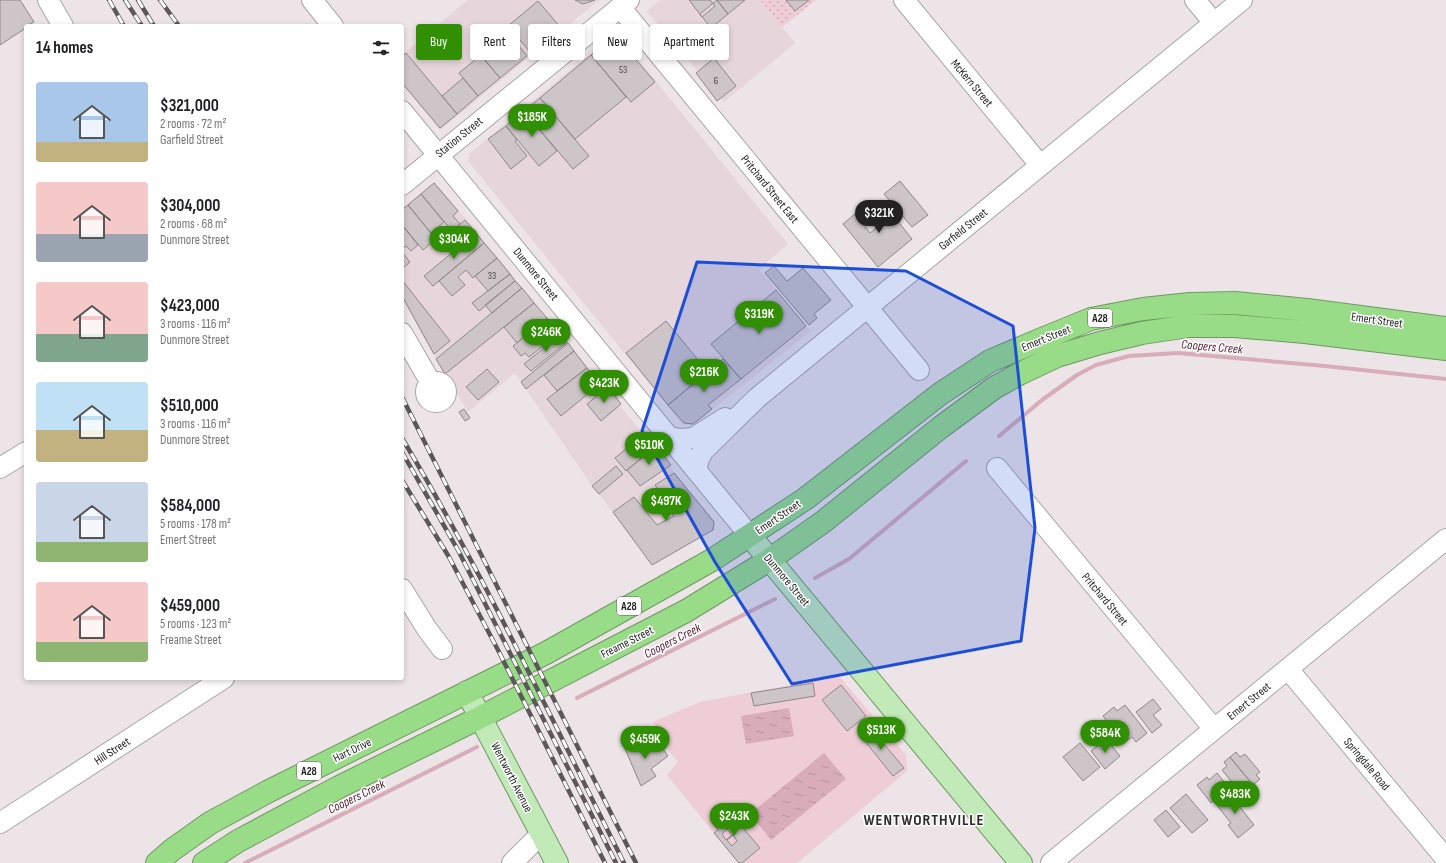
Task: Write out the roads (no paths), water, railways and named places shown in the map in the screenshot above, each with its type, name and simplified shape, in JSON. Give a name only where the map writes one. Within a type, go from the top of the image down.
[{"type":"highway","name":"Emert Street","points":[[750,536],[805,499],[940,394],[990,361],[1091,319],[1190,304],[1235,303],[1307,310],[1446,328]]},
{"type":"highway","name":"Emert Street","points":[[769,560],[823,522],[941,427],[994,388],[1057,356],[1100,342],[1142,333],[1189,326],[1234,326],[1305,332],[1446,349]]},
{"type":"highway","name":"A28","points":[[468,692],[546,653],[712,560],[750,536]]},
{"type":"highway","name":"Freame Street","points":[[481,717],[686,611],[769,560]]},
{"type":"highway","name":"Hart Drive","points":[[157,863],[172,850],[210,823],[269,791],[468,692]]},
{"type":"highway","name":"A28","points":[[204,863],[238,841],[339,787],[481,717]]},
{"type":"main road","name":"Dunmore Street","points":[[750,536],[1021,863]]},
{"type":"main road","name":"Wentworth Avenue","points":[[468,692],[557,863]]},
{"type":"street","points":[[48,0],[63,24]]},
{"type":"street","points":[[312,0],[331,24]]},
{"type":"street","name":"McKern Street","points":[[904,0],[1040,166]]},
{"type":"street","points":[[1195,0],[1214,23]]},
{"type":"street","name":"Garfield Street","points":[[696,470],[703,451],[757,398],[1242,0]]},
{"type":"street","name":"Station Street","points":[[404,183],[624,4]]},
{"type":"street","name":"Pritchard Street East","points":[[624,4],[919,370]]},
{"type":"street","name":"Dunmore Street","points":[[404,113],[750,536]]},
{"type":"street","points":[[404,336],[431,383]]},
{"type":"street","points":[[669,437],[681,439],[693,438],[757,398]]},
{"type":"street","points":[[1,465],[24,453]]},
{"type":"street","name":"Pritchard Street","points":[[997,468],[1214,729]]},
{"type":"street","name":"Emert Street","points":[[1051,863],[1446,539]]},
{"type":"street","points":[[404,592],[427,629],[442,649]]},
{"type":"street","name":"Springdale Road","points":[[1288,669],[1446,859]]},
{"type":"street","name":"Hill Street","points":[[0,823],[221,680]]},
{"type":"street","points":[[512,863],[534,841],[542,836]]},
{"type":"water","points":[[789,708],[794,736],[746,744],[741,716]]},
{"type":"water","points":[[824,753],[846,779],[771,840],[750,814]]},
{"type":"waterway","name":"Coopers Creek","points":[[999,436],[1042,400],[1077,375],[1096,365],[1129,356],[1178,353],[1325,366],[1446,379]]},
{"type":"waterway","name":"Coopers Creek","points":[[815,578],[849,559],[966,461]]},
{"type":"waterway","name":"Coopers Creek","points":[[577,698],[775,599]]},
{"type":"waterway","name":"Coopers Creek","points":[[245,863],[477,747]]},
{"type":"railway","points":[[109,0],[123,24]]},
{"type":"railway","points":[[125,0],[141,24]]},
{"type":"railway","points":[[138,0],[153,24]]},
{"type":"railway","points":[[160,0],[178,24]]},
{"type":"railway","points":[[404,401],[636,863]]},
{"type":"railway","points":[[404,441],[489,595],[624,863]]},
{"type":"railway","points":[[404,456],[459,552],[616,863]]},
{"type":"railway","points":[[404,483],[449,557],[498,650],[605,863]]},
{"type":"district","name":"WENTWORTHVILLE","points":[[924,819]]}]
